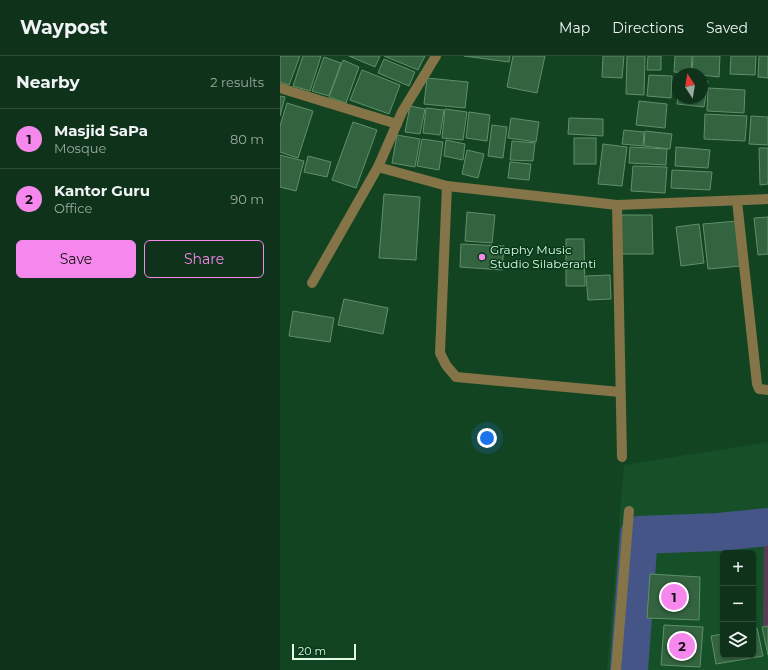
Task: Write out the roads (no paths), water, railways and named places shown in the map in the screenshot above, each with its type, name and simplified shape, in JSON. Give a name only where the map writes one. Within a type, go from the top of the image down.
[{"type":"street","points":[[312,283],[378,167],[397,124],[436,56]]},
{"type":"street","points":[[280,88],[397,124]]},
{"type":"street","points":[[378,167],[447,186],[617,205],[768,199]]},
{"type":"street","points":[[447,186],[440,353],[446,365],[456,377],[620,392]]},
{"type":"street","points":[[737,201],[757,384],[759,389],[768,390]]},
{"type":"street","points":[[617,205],[622,457]]},
{"type":"street","points":[[616,670],[630,511]]},
{"type":"waterway","points":[[629,670],[639,535],[719,532],[768,527]]},
{"type":"place","name":"Graphy Music Studio Silaberanti","points":[[482,257]]},
{"type":"place","name":"Masjid SaPa","points":[[674,597]]},
{"type":"place","name":"Kantor Guru","points":[[682,646]]}]
